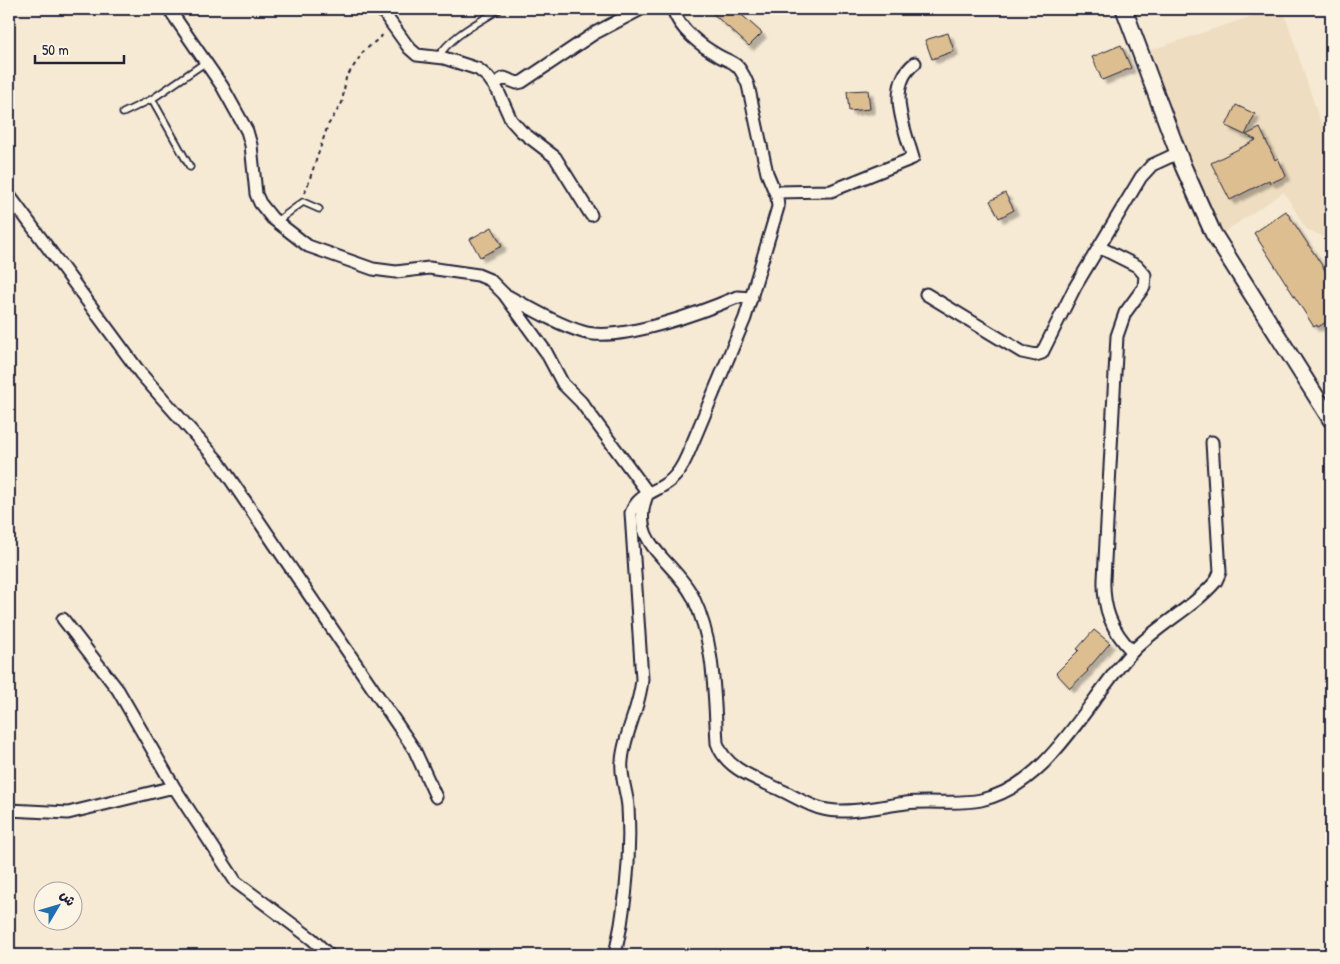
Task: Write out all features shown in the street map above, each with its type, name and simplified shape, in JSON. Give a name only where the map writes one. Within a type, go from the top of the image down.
[{"type":"main road","points":[[1124,9],[1178,153],[1205,216],[1224,252],[1331,420]]},
{"type":"street","points":[[169,9],[222,86],[247,131],[252,145],[256,194],[260,203],[276,222],[308,246],[373,269],[396,272],[423,267],[478,275],[490,280],[504,294],[546,352],[563,384],[581,402],[648,492]]},
{"type":"street","points":[[381,9],[408,48],[417,55],[438,57],[478,69],[494,84],[511,120],[554,157],[591,215]]},
{"type":"street","points":[[494,84],[504,78],[517,83],[522,82],[595,33],[641,9]]},
{"type":"street","points":[[615,955],[626,905],[628,876],[628,805],[622,762],[642,679],[631,513],[634,505],[648,492],[672,480],[681,469],[752,298],[778,207],[776,192],[767,173],[744,74],[737,65],[709,50],[691,35],[675,16],[673,9]]},
{"type":"street","points":[[776,192],[831,191],[913,158],[902,116],[899,94],[905,72],[915,63]]},
{"type":"street","points":[[926,294],[1022,352],[1036,355],[1042,353],[1075,287],[1146,170],[1152,165],[1178,153]]},
{"type":"street","points":[[9,195],[141,374],[218,462],[414,750],[436,797]]},
{"type":"street","points":[[1099,247],[1137,266],[1145,276],[1144,287],[1125,313],[1117,336],[1104,578],[1104,600],[1109,619],[1118,636],[1132,651]]},
{"type":"street","points":[[504,294],[582,332],[594,334],[631,332],[737,297],[752,298]]},
{"type":"street","points":[[648,492],[641,512],[646,535],[653,549],[692,596],[709,642],[717,743],[722,757],[734,766],[818,808],[835,811],[922,801],[972,802],[996,796],[1014,788],[1049,757],[1132,651],[1212,586],[1220,572],[1212,442]]},
{"type":"street","points":[[63,618],[118,690],[174,787],[236,882],[264,905],[300,930],[329,955]]},
{"type":"street","points":[[9,810],[68,813],[174,787]]},
{"type":"lane","points":[[438,57],[444,47],[463,32],[500,9]]},
{"type":"lane","points":[[123,113],[152,99],[206,62]]},
{"type":"lane","points":[[152,99],[190,167]]},
{"type":"lane","points":[[276,222],[303,202],[319,209]]},
{"type":"path","points":[[303,202],[305,188],[328,125],[342,103],[346,78],[363,52],[394,26]]},
{"type":"shaded area","points":[[1273,9],[1283,9],[1319,118],[1331,137],[1331,240],[1306,229],[1284,192],[1221,234],[1206,203],[1162,94],[1148,51]]},
{"type":"building","points":[[708,9],[735,9],[762,33],[749,46]]},
{"type":"building","points":[[948,33],[954,51],[932,59],[925,40]]},
{"type":"building","points":[[1121,45],[1131,68],[1102,80],[1092,57]]},
{"type":"building","points":[[868,90],[870,109],[849,111],[847,91]]},
{"type":"building","points":[[1236,105],[1255,114],[1245,135],[1226,126]]},
{"type":"building","points":[[1260,128],[1275,160],[1278,158],[1286,176],[1271,183],[1269,180],[1230,200],[1211,163],[1256,140],[1246,135]]},
{"type":"building","points":[[1005,193],[1014,210],[999,218],[990,201]]},
{"type":"building","points":[[1286,211],[1331,279],[1331,319],[1318,327],[1317,325],[1314,327],[1254,233]]},
{"type":"building","points":[[492,227],[502,246],[480,257],[470,239]]},
{"type":"building","points":[[1094,630],[1110,643],[1088,671],[1070,688],[1056,673],[1079,650],[1077,649]]}]
